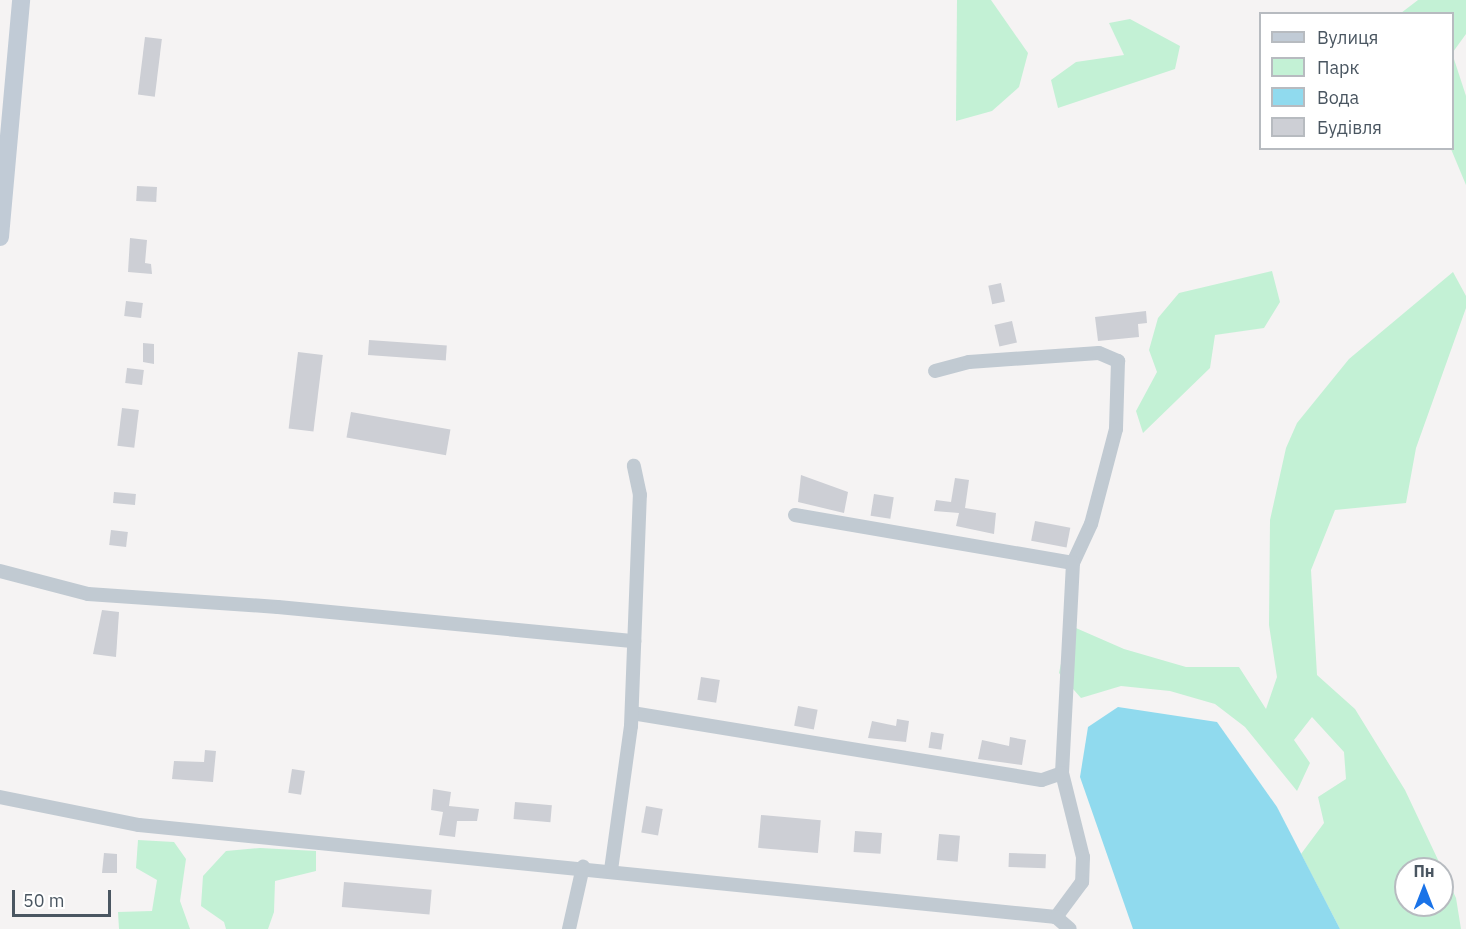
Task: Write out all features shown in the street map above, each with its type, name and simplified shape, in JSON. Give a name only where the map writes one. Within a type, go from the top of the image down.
[{"type":"street","points":[[0,237],[6,127],[21,0]]},
{"type":"street","points":[[935,371],[969,362],[1099,353],[1118,361],[1116,429],[1091,524],[1073,563],[1062,773],[1083,857],[1082,882],[1056,917]]},
{"type":"street","points":[[611,870],[632,713],[640,495],[634,466]]},
{"type":"street","points":[[795,515],[1073,563]]},
{"type":"street","points":[[0,571],[88,594],[278,607],[634,641]]},
{"type":"street","points":[[632,713],[1042,780],[1062,773]]},
{"type":"street","points":[[0,797],[139,825],[583,867],[1056,917],[1070,929]]},
{"type":"street","points":[[569,929],[583,867]]},
{"type":"green space","points":[[957,0],[991,0],[1028,53],[1019,87],[992,111],[956,121]]},
{"type":"green space","points":[[1418,0],[1466,0],[1466,34],[1454,51],[1454,12],[1402,12]]},
{"type":"green space","points":[[1130,19],[1180,46],[1175,69],[1058,108],[1051,80],[1076,62],[1124,55],[1109,23]]},
{"type":"green space","points":[[1454,59],[1466,96],[1466,185],[1451,150],[1454,150]]},
{"type":"green space","points":[[1272,271],[1280,302],[1264,328],[1215,335],[1210,368],[1143,433],[1136,411],[1157,372],[1149,350],[1158,318],[1179,293]]},
{"type":"green space","points":[[1453,272],[1466,296],[1466,308],[1416,448],[1406,503],[1335,510],[1311,570],[1317,675],[1355,709],[1405,790],[1437,857],[1394,857],[1394,917],[1454,917],[1454,894],[1461,929],[1340,929],[1301,854],[1324,823],[1318,797],[1346,779],[1344,752],[1312,717],[1294,740],[1310,763],[1297,791],[1245,727],[1215,704],[1170,691],[1121,686],[1081,698],[1059,673],[1069,625],[1124,649],[1186,667],[1239,667],[1266,709],[1277,677],[1269,625],[1270,520],[1286,448],[1297,423],[1349,359]]},
{"type":"green space","points":[[138,840],[174,842],[186,859],[180,901],[190,929],[119,929],[118,912],[152,911],[157,880],[136,868]]},
{"type":"green space","points":[[260,848],[316,851],[316,871],[275,881],[274,912],[268,929],[226,929],[224,922],[201,906],[203,876],[226,851]]},
{"type":"water","points":[[1118,707],[1217,722],[1277,807],[1340,929],[1133,929],[1080,777],[1088,727]]},
{"type":"building","points":[[145,37],[162,39],[155,97],[138,95]]},
{"type":"building","points":[[137,186],[157,187],[156,202],[136,201]]},
{"type":"building","points":[[130,238],[147,240],[145,263],[151,264],[152,274],[128,272]]},
{"type":"building","points":[[1001,283],[1005,302],[992,304],[988,286]]},
{"type":"building","points":[[126,301],[143,303],[141,318],[124,316]]},
{"type":"building","points":[[1146,311],[1147,323],[1138,324],[1139,337],[1098,341],[1095,317]]},
{"type":"building","points":[[1012,321],[1017,342],[999,346],[994,325]]},
{"type":"building","points":[[369,340],[447,345],[446,360],[368,355]]},
{"type":"building","points":[[143,343],[154,344],[154,364],[143,362]]},
{"type":"building","points":[[298,352],[323,355],[313,431],[289,428]]},
{"type":"building","points":[[127,368],[144,370],[142,385],[125,383]]},
{"type":"building","points":[[122,408],[139,410],[134,448],[117,446]]},
{"type":"building","points":[[351,412],[450,430],[446,455],[346,438]]},
{"type":"building","points":[[801,475],[848,492],[844,513],[798,502]]},
{"type":"building","points":[[955,478],[969,480],[965,508],[996,513],[994,534],[956,526],[959,513],[934,511],[936,500],[951,502]]},
{"type":"building","points":[[114,492],[136,494],[135,505],[113,503]]},
{"type":"building","points":[[874,494],[894,497],[890,519],[871,516]]},
{"type":"building","points":[[1035,521],[1070,528],[1067,548],[1031,541]]},
{"type":"building","points":[[111,530],[128,532],[126,547],[109,545]]},
{"type":"building","points":[[102,610],[119,612],[116,657],[93,654]]},
{"type":"building","points":[[701,677],[720,680],[716,703],[697,700]]},
{"type":"building","points":[[798,706],[818,710],[814,729],[794,726]]},
{"type":"building","points":[[897,719],[909,721],[906,742],[868,738],[872,721],[896,726]]},
{"type":"building","points":[[931,732],[944,734],[941,750],[928,748]]},
{"type":"building","points":[[1010,737],[1026,740],[1022,765],[978,759],[982,740],[1009,746]]},
{"type":"building","points":[[205,750],[216,751],[213,782],[172,779],[174,761],[204,762]]},
{"type":"building","points":[[292,769],[305,771],[301,795],[288,793]]},
{"type":"building","points":[[433,789],[451,792],[449,806],[479,809],[477,821],[457,821],[455,837],[439,835],[443,812],[431,810]]},
{"type":"building","points":[[515,802],[552,805],[550,822],[514,819]]},
{"type":"building","points":[[646,806],[663,809],[658,836],[641,833]]},
{"type":"building","points":[[761,815],[821,820],[818,853],[758,848]]},
{"type":"building","points":[[855,831],[882,833],[880,854],[854,852]]},
{"type":"building","points":[[939,834],[960,836],[958,862],[937,860]]},
{"type":"building","points":[[104,853],[117,854],[117,873],[102,873]]},
{"type":"building","points":[[1009,853],[1046,854],[1045,868],[1009,867]]},
{"type":"building","points":[[344,882],[432,890],[429,915],[342,907]]}]
